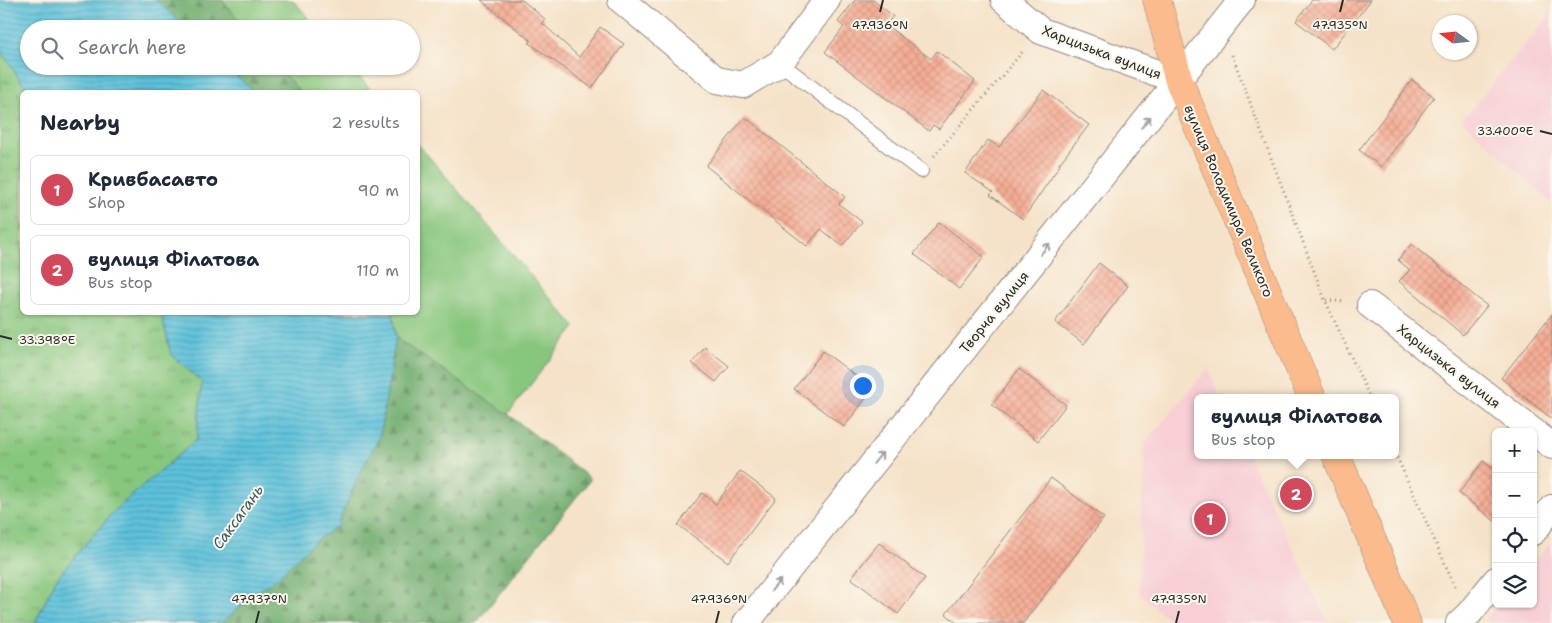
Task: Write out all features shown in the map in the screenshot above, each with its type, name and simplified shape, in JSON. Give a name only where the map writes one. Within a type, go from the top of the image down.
[{"type":"main road","name":"вулиця Володимира Великого","points":[[1157,0],[1179,81],[1310,394]]},
{"type":"main road","points":[[1338,459],[1407,623]]},
{"type":"street","points":[[621,0],[717,80],[743,85],[780,63],[828,0]]},
{"type":"street","name":"Харцизька вулиця","points":[[1004,0],[1041,31],[1179,81]]},
{"type":"street","name":"Творча вулиця","points":[[746,623],[1242,0]]},
{"type":"street","name":"Харцизька вулиця","points":[[1370,305],[1552,446]]},
{"type":"street","points":[[1537,527],[1552,508]]},
{"type":"street","points":[[1464,619],[1492,585]]},
{"type":"lane","points":[[780,63],[921,171]]},
{"type":"path","points":[[1221,27],[1325,300],[1368,394]]},
{"type":"path","points":[[921,171],[1041,31]]},
{"type":"path","points":[[1397,459],[1464,619]]},
{"type":"shaded area","points":[[1552,12],[1552,204],[1462,120]]},
{"type":"shaded area","points":[[1208,369],[1219,394],[1194,394],[1194,459],[1250,459],[1328,623],[1173,623],[1139,593],[1144,444]]},
{"type":"shaded area","points":[[1552,542],[1552,623],[1487,623],[1485,619],[1494,608],[1537,608],[1537,559]]},
{"type":"green space","points":[[155,0],[222,0],[239,20],[176,20]]},
{"type":"green space","points":[[222,0],[293,0],[310,20],[239,20]]},
{"type":"green space","points":[[0,49],[27,90],[20,90],[20,315],[161,315],[171,354],[202,382],[197,439],[113,512],[56,579],[35,623],[0,623]]},
{"type":"green space","points":[[235,75],[286,75],[298,90],[251,90]]},
{"type":"green space","points":[[286,75],[358,75],[371,90],[298,90]]},
{"type":"green space","points":[[420,146],[575,327],[508,414],[396,338],[393,315],[420,315]]},
{"type":"green space","points":[[396,338],[508,414],[591,479],[476,623],[222,623],[289,566],[345,508],[360,473],[379,438]]},
{"type":"water","points":[[0,0],[157,0],[178,20],[20,20],[20,75],[236,75],[252,90],[27,90],[0,49]]},
{"type":"water","name":"Саксагань","points":[[161,315],[393,315],[396,338],[379,438],[360,473],[337,526],[314,542],[276,579],[254,594],[222,623],[35,623],[56,579],[113,512],[197,439],[202,382],[171,354]]},
{"type":"building","points":[[481,0],[522,0],[545,19],[542,23],[579,57],[600,27],[624,44],[592,88],[529,43],[531,41]]},
{"type":"building","points":[[855,0],[873,0],[893,16],[886,25],[931,59],[937,51],[975,81],[939,129],[933,125],[929,131],[825,52],[844,27],[838,22]]},
{"type":"building","points":[[1312,0],[1371,0],[1332,49],[1296,21]]},
{"type":"building","points":[[1412,80],[1434,97],[1381,167],[1359,150]]},
{"type":"building","points":[[1043,90],[1089,125],[1059,164],[1023,219],[990,195],[993,192],[965,173],[988,140],[999,147]]},
{"type":"building","points":[[745,117],[845,197],[839,204],[862,222],[842,246],[821,229],[807,246],[706,166]]},
{"type":"building","points":[[939,222],[984,257],[959,289],[914,254]]},
{"type":"building","points":[[1411,244],[1487,306],[1463,335],[1399,281],[1410,270],[1398,260]]},
{"type":"building","points":[[1099,263],[1128,286],[1084,344],[1055,322]]},
{"type":"building","points":[[1552,314],[1552,419],[1501,378]]},
{"type":"building","points":[[705,347],[729,366],[716,382],[692,363]]},
{"type":"building","points":[[823,351],[873,389],[844,427],[794,389]]},
{"type":"building","points":[[1019,369],[1066,405],[1038,441],[992,405]]},
{"type":"building","points":[[1483,461],[1492,468],[1492,519],[1459,493]]},
{"type":"building","points":[[740,471],[776,498],[728,562],[678,525],[702,493],[716,504]]},
{"type":"building","points":[[1051,478],[1104,518],[1023,623],[957,623],[946,614]]},
{"type":"building","points":[[879,543],[925,578],[898,614],[851,578]]},
{"type":"place","name":"вулиця Філатова","points":[[1296,494]]},
{"type":"place","name":"Кривбасавто","points":[[1210,519]]}]
